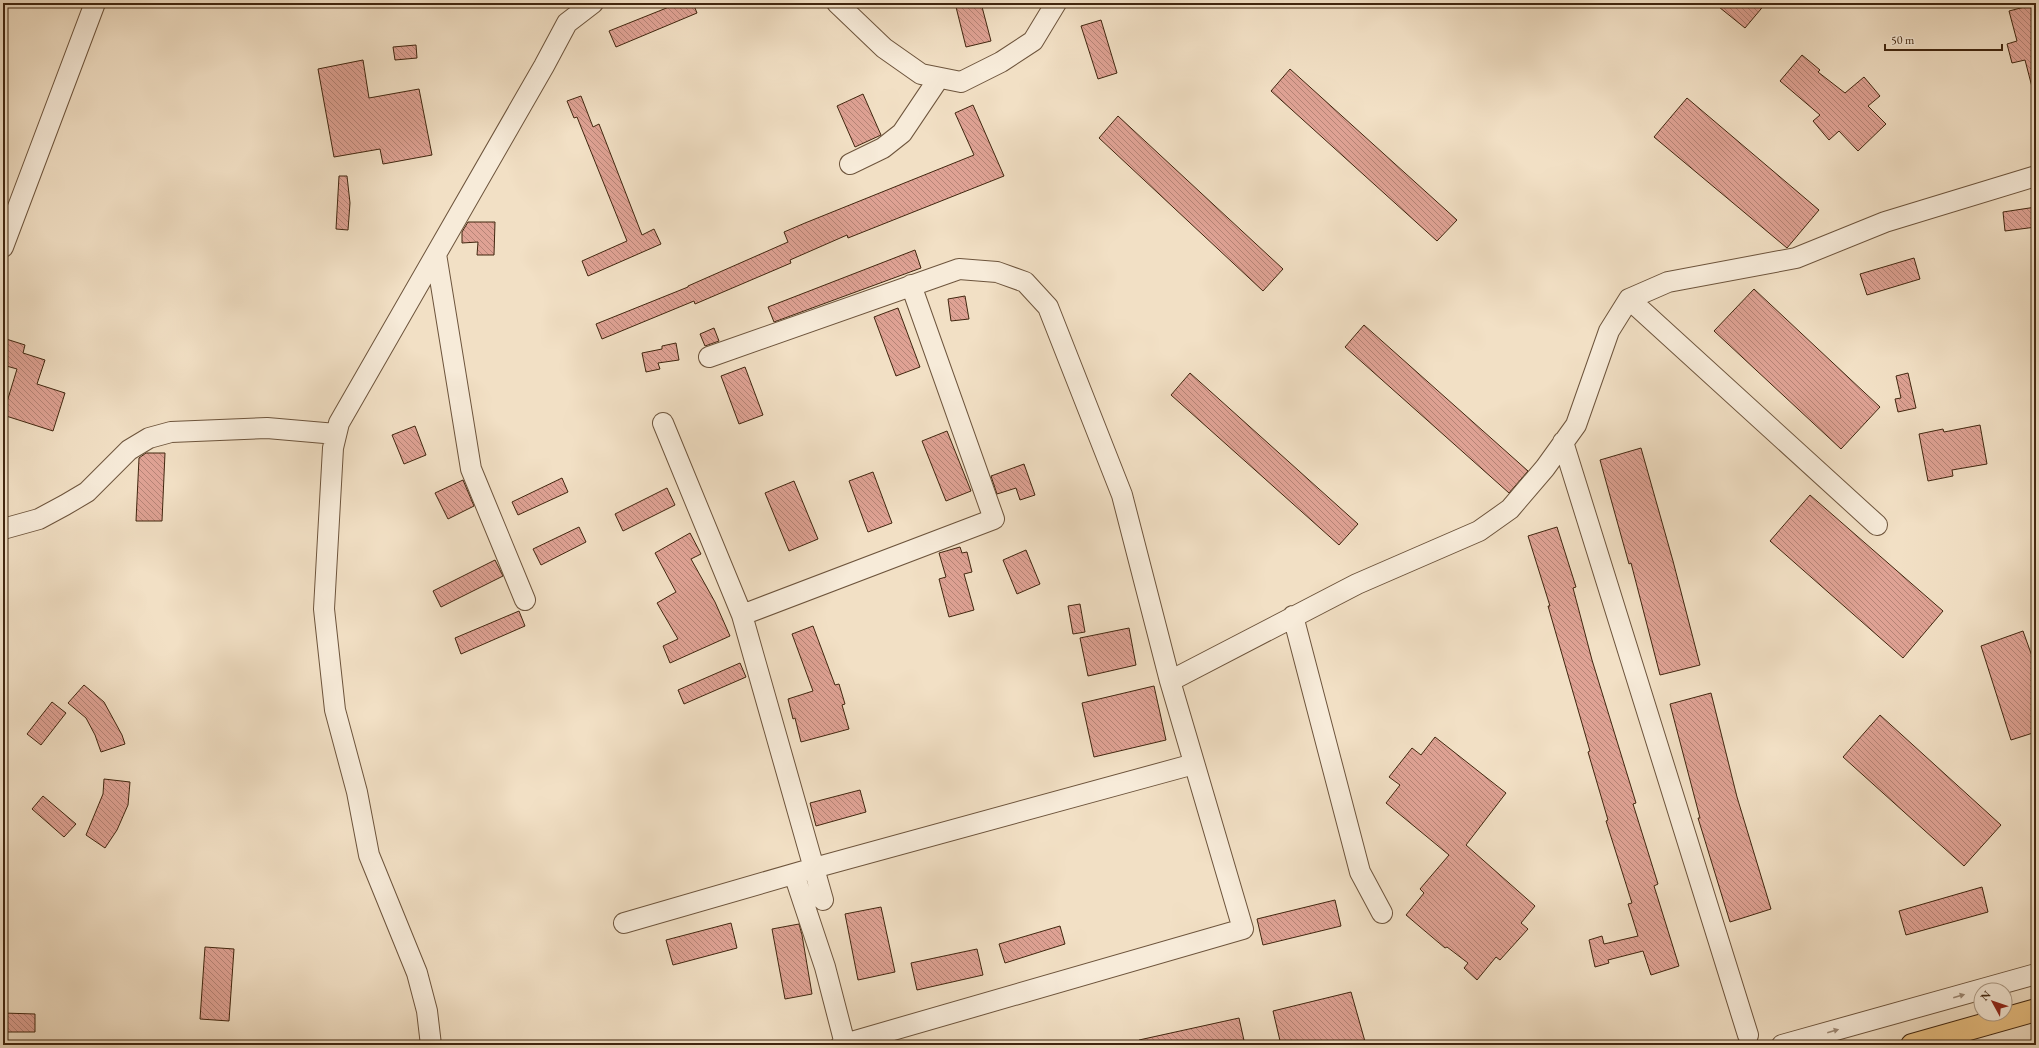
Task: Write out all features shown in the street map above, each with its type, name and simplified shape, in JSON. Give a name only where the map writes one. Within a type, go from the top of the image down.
[{"type":"highway","points":[[1912,1045],[2036,1010]]},
{"type":"street","points":[[3,247],[95,3]]},
{"type":"street","points":[[431,1045],[427,1011],[417,973],[369,855],[356,792],[335,710],[324,609],[329,494],[333,448],[339,423],[544,66],[566,23],[593,3]]},
{"type":"street","points":[[837,3],[884,48],[921,74],[961,82],[1001,62],[1033,41],[1056,3]]},
{"type":"street","points":[[850,164],[883,148],[902,133],[939,78]]},
{"type":"street","points":[[1170,681],[1357,584],[1479,531],[1510,509],[1545,468],[1576,425],[1609,331],[1629,299],[1668,282],[1796,258],[1884,222],[2036,176]]},
{"type":"street","points":[[436,254],[471,470],[525,600]]},
{"type":"street","points":[[709,357],[959,269],[997,272],[1025,282],[1048,307],[1122,495],[1170,681],[1243,929],[843,1044],[825,967],[794,874]]},
{"type":"street","points":[[742,615],[994,519],[910,285]]},
{"type":"street","points":[[1629,299],[1877,525]]},
{"type":"street","points":[[663,423],[742,615],[823,900]]},
{"type":"street","points":[[3,529],[39,519],[65,506],[86,492],[129,450],[149,438],[171,432],[267,428],[336,434]]},
{"type":"street","points":[[1564,442],[1748,1035]]},
{"type":"street","points":[[1293,616],[1360,872],[1382,913]]},
{"type":"street","points":[[624,923],[814,868],[1194,764]]},
{"type":"street","points":[[1782,1045],[2036,974]]},
{"type":"building","points":[[679,3],[693,3],[697,13],[616,47],[609,31]]},
{"type":"building","points":[[955,3],[981,3],[991,41],[966,47]]},
{"type":"building","points":[[1714,3],[1766,3],[1745,28]]},
{"type":"building","points":[[2036,4],[2036,87],[2032,87],[2025,60],[2012,63],[2007,44],[2017,41],[2009,11]]},
{"type":"building","points":[[1101,20],[1117,73],[1098,79],[1081,26]]},
{"type":"building","points":[[416,45],[417,58],[395,60],[393,47]]},
{"type":"building","points":[[1802,55],[1820,70],[1818,72],[1845,93],[1864,77],[1880,96],[1868,106],[1886,124],[1858,151],[1839,131],[1829,140],[1813,121],[1820,115],[1780,81]]},
{"type":"building","points":[[363,60],[369,98],[419,89],[432,155],[383,164],[380,149],[334,157],[318,69]]},
{"type":"building","points":[[1290,69],[1457,220],[1437,241],[1271,91]]},
{"type":"building","points":[[863,94],[881,135],[855,147],[837,106]]},
{"type":"building","points":[[581,96],[593,127],[599,124],[642,235],[654,229],[661,244],[588,276],[582,261],[627,241],[577,117],[574,118],[567,101]]},
{"type":"building","points":[[1687,98],[1819,210],[1787,248],[1654,137]]},
{"type":"building","points":[[973,105],[1004,176],[848,238],[847,235],[790,260],[791,263],[695,304],[694,301],[602,339],[596,324],[688,287],[788,242],[784,232],[974,155],[955,113]]},
{"type":"building","points":[[1118,116],[1283,269],[1263,291],[1099,138]]},
{"type":"building","points":[[339,176],[347,176],[350,203],[348,230],[336,229]]},
{"type":"building","points":[[2036,207],[2036,227],[2005,231],[2003,212]]},
{"type":"building","points":[[468,222],[495,222],[494,255],[477,255],[478,242],[462,243],[462,232]]},
{"type":"building","points":[[915,250],[921,268],[774,322],[768,307]]},
{"type":"building","points":[[1914,258],[1920,279],[1867,295],[1860,274]]},
{"type":"building","points":[[1754,289],[1880,407],[1841,449],[1714,331]]},
{"type":"building","points":[[965,296],[969,319],[951,321],[948,299]]},
{"type":"building","points":[[898,308],[920,367],[896,376],[874,317]]},
{"type":"building","points":[[1364,325],[1528,471],[1509,493],[1345,347]]},
{"type":"building","points":[[714,328],[719,341],[705,346],[700,334]]},
{"type":"building","points":[[3,338],[25,345],[23,353],[45,360],[37,384],[65,393],[53,431],[3,415],[17,369],[3,365]]},
{"type":"building","points":[[676,343],[679,360],[658,363],[660,369],[646,372],[642,353],[662,349],[662,346]]},
{"type":"building","points":[[745,367],[763,415],[739,424],[721,376]]},
{"type":"building","points":[[1190,373],[1358,524],[1339,545],[1171,395]]},
{"type":"building","points":[[1908,373],[1916,408],[1898,412],[1895,399],[1901,398],[1896,376]]},
{"type":"building","points":[[1980,425],[1987,464],[1952,470],[1953,476],[1928,481],[1919,434],[1943,429],[1944,432]]},
{"type":"building","points":[[415,426],[426,455],[404,464],[392,435]]},
{"type":"building","points":[[947,431],[971,491],[946,501],[922,441]]},
{"type":"building","points":[[1641,448],[1673,561],[1700,665],[1660,675],[1631,563],[1629,564],[1600,460]]},
{"type":"building","points":[[146,453],[165,453],[162,521],[136,521],[139,458]]},
{"type":"building","points":[[1024,464],[1035,495],[1020,500],[1016,488],[997,494],[991,476]]},
{"type":"building","points":[[873,472],[892,523],[868,532],[849,481]]},
{"type":"building","points":[[562,478],[568,492],[518,515],[512,502]]},
{"type":"building","points":[[463,480],[474,506],[448,519],[435,493]]},
{"type":"building","points":[[794,481],[818,539],[789,551],[765,493]]},
{"type":"building","points":[[667,488],[675,505],[623,531],[615,514]]},
{"type":"building","points":[[1810,495],[1943,611],[1903,658],[1770,541]]},
{"type":"building","points":[[579,527],[586,542],[541,565],[533,549]]},
{"type":"building","points":[[1557,527],[1576,587],[1573,588],[1592,660],[1636,803],[1633,804],[1658,884],[1654,886],[1679,966],[1651,975],[1643,951],[1608,960],[1609,963],[1595,967],[1589,940],[1602,936],[1604,944],[1638,936],[1628,904],[1632,903],[1606,821],[1608,820],[1588,752],[1590,751],[1548,606],[1550,606],[1528,536]]},
{"type":"building","points":[[690,533],[701,554],[691,559],[715,602],[730,636],[670,663],[663,646],[678,639],[657,603],[676,592],[655,553]]},
{"type":"building","points":[[960,547],[962,553],[967,552],[972,572],[964,574],[974,610],[949,617],[939,579],[946,577],[939,553]]},
{"type":"building","points":[[1026,550],[1040,584],[1017,594],[1003,560]]},
{"type":"building","points":[[495,560],[503,576],[441,607],[433,591]]},
{"type":"building","points":[[1080,604],[1085,632],[1073,634],[1068,606]]},
{"type":"building","points":[[519,611],[525,626],[461,654],[455,638]]},
{"type":"building","points":[[813,626],[835,685],[839,684],[845,704],[842,705],[849,729],[801,742],[795,718],[793,719],[788,699],[813,691],[792,634]]},
{"type":"building","points":[[1129,628],[1136,665],[1088,676],[1080,638]]},
{"type":"building","points":[[2023,631],[2033,659],[2036,658],[2036,732],[2011,740],[1981,646]]},
{"type":"building","points":[[740,663],[746,677],[684,704],[678,690]]},
{"type":"building","points":[[84,685],[104,702],[122,735],[125,744],[101,752],[95,735],[86,718],[68,703]]},
{"type":"building","points":[[1154,686],[1166,740],[1094,757],[1082,703]]},
{"type":"building","points":[[1711,693],[1737,797],[1771,909],[1730,922],[1698,818],[1700,818],[1670,704]]},
{"type":"building","points":[[52,702],[66,713],[41,745],[27,734]]},
{"type":"building","points":[[1880,715],[2001,825],[1964,866],[1843,757]]},
{"type":"building","points":[[1435,737],[1506,793],[1466,845],[1535,906],[1521,923],[1528,929],[1500,960],[1496,957],[1477,980],[1464,968],[1468,963],[1447,947],[1445,948],[1406,915],[1424,893],[1420,889],[1449,855],[1386,803],[1400,785],[1389,777],[1412,748],[1421,755]]},
{"type":"building","points":[[104,779],[130,782],[128,805],[117,830],[105,848],[86,835],[103,794]]},
{"type":"building","points":[[860,790],[866,812],[816,826],[810,803]]},
{"type":"building","points":[[43,796],[76,824],[64,837],[32,809]]},
{"type":"building","points":[[1982,887],[1988,912],[1906,935],[1899,911]]},
{"type":"building","points":[[1335,900],[1341,926],[1263,945],[1257,919]]},
{"type":"building","points":[[881,907],[895,972],[858,980],[845,914]]},
{"type":"building","points":[[731,923],[737,948],[673,965],[666,940]]},
{"type":"building","points":[[799,924],[812,994],[785,999],[772,929]]},
{"type":"building","points":[[1060,926],[1065,944],[1005,963],[999,944]]},
{"type":"building","points":[[205,947],[234,949],[229,1021],[200,1019]]},
{"type":"building","points":[[977,949],[983,975],[917,990],[911,963]]},
{"type":"building","points":[[1351,992],[1366,1045],[1281,1045],[1273,1011]]},
{"type":"building","points":[[3,1013],[35,1014],[35,1032],[3,1032]]},
{"type":"building","points":[[1239,1018],[1245,1045],[1140,1045],[1139,1040]]}]
